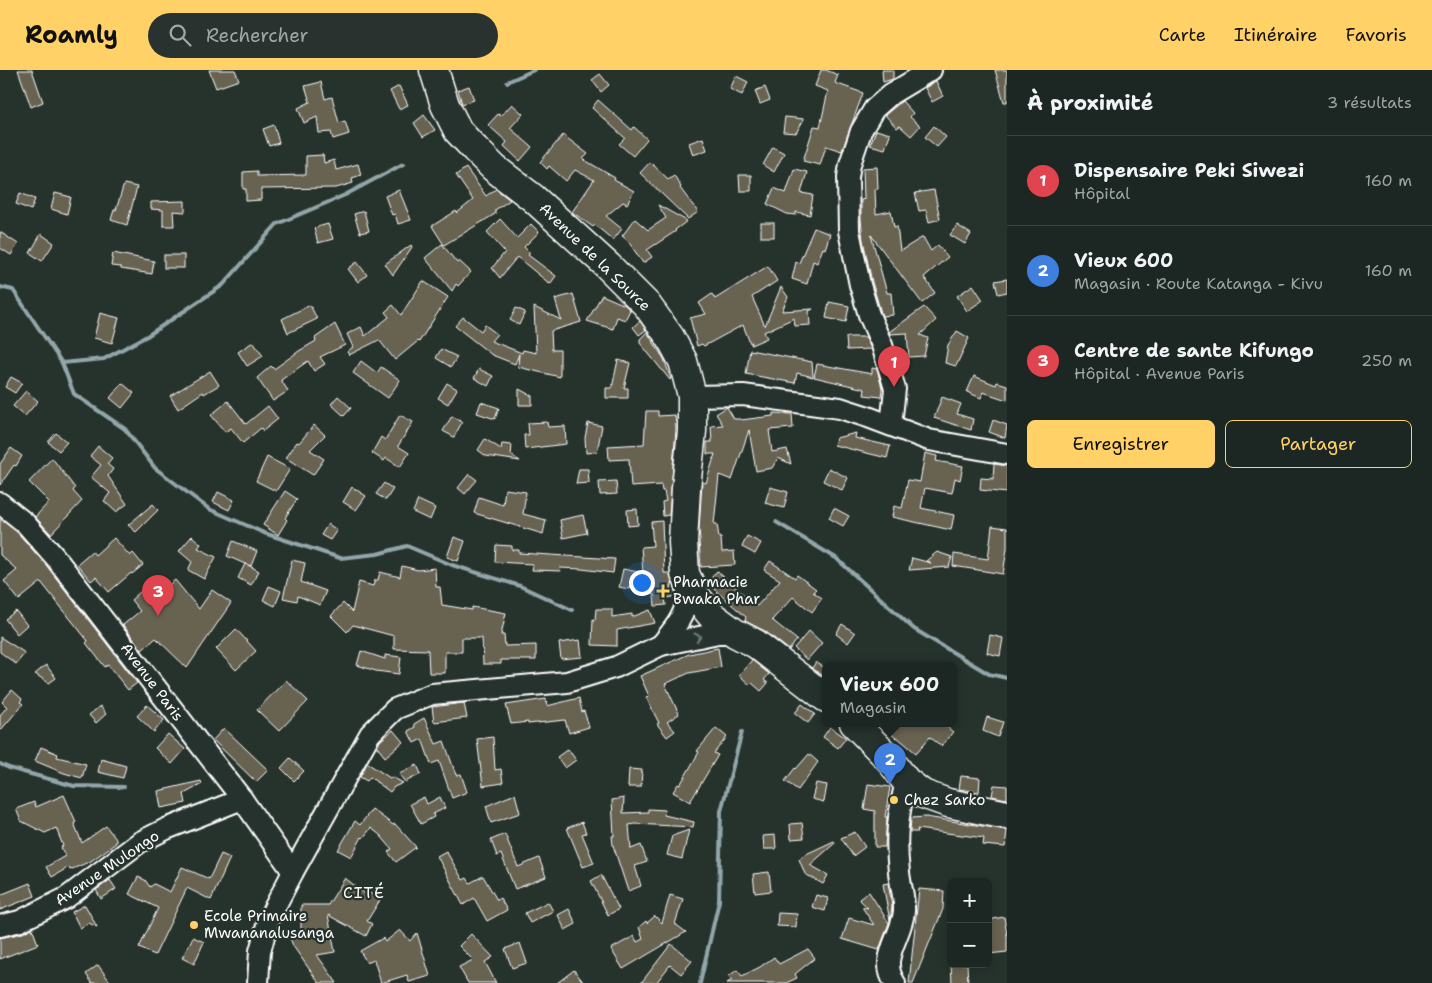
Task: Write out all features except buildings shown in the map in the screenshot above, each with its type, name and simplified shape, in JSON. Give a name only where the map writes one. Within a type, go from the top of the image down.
[{"type":"highway","name":"Avenue de la Source","points":[[434,70],[445,105],[458,130],[474,149],[494,168],[533,198],[567,228],[647,305],[670,337],[683,361],[692,396],[692,432],[683,542],[685,574],[697,598],[712,616],[735,633],[764,650],[822,695]]},
{"type":"highway","points":[[858,727],[890,760],[906,781],[924,794],[948,803],[1007,815]]},
{"type":"street","points":[[891,425],[895,390],[882,345],[869,315],[860,285],[849,231],[848,176],[861,131],[874,108],[891,94],[931,70]]},
{"type":"street","points":[[692,396],[744,395],[793,400],[840,408],[929,440],[1007,454]]},
{"type":"street","name":"Avenue Paris","points":[[0,503],[25,523],[55,557],[242,799],[293,872]]},
{"type":"street","points":[[661,645],[682,616],[687,598],[685,574]]},
{"type":"street","points":[[258,983],[260,951],[270,918],[293,872],[370,734],[395,709],[432,694],[567,682],[616,667],[661,645],[718,632],[735,633]]},
{"type":"street","points":[[895,983],[890,975],[887,964],[900,930],[904,912],[904,898],[899,876],[897,826],[906,781]]},
{"type":"street","name":"Avenue Mulongo","points":[[0,926],[20,921],[66,898],[140,842],[166,829],[242,799]]},
{"type":"waterway","points":[[507,82],[534,70]]},
{"type":"waterway","points":[[62,363],[104,359],[147,336],[223,285],[277,224],[345,195],[403,164]]},
{"type":"waterway","points":[[0,287],[13,290],[62,363],[74,394],[125,429],[155,468],[209,509],[264,533],[340,558],[377,554],[407,546],[452,565],[520,586],[572,610]]},
{"type":"waterway","points":[[776,522],[836,558],[914,629],[989,674],[1007,678]]},
{"type":"waterway","points":[[700,983],[719,901],[721,811],[742,732]]},
{"type":"waterway","points":[[0,764],[74,786],[124,787]]},
{"type":"place","name":"Dispensaire Peki Siwezi","points":[[894,387]]},
{"type":"place","name":"Pharmacie Bwaka Phar","points":[[663,591]]},
{"type":"place","name":"Centre de sante Kifungo","points":[[158,616]]},
{"type":"place","name":"Vieux 600","points":[[890,784]]},
{"type":"place","name":"Chez Sarko","points":[[894,800]]},
{"type":"place","name":"Ecole Primaire Mwananalusanga","points":[[194,925]]},
{"type":"district","name":"CITÉ","points":[[364,892]]}]
